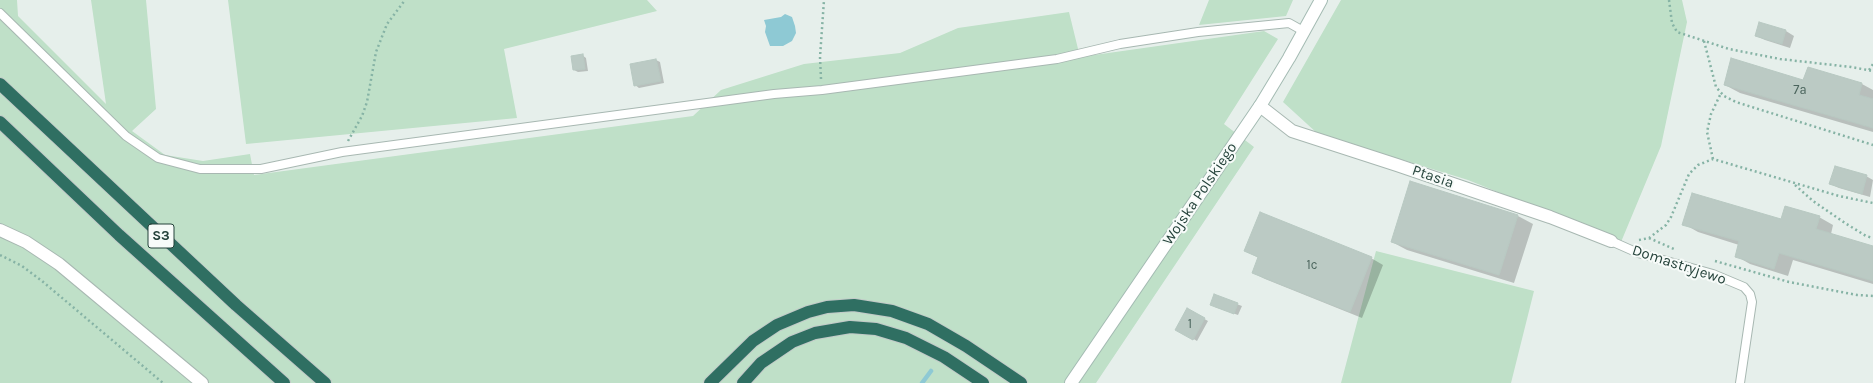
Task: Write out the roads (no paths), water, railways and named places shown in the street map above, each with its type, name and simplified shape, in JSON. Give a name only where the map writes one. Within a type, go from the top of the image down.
[{"type":"highway","name":"S3","points":[[0,84],[219,289],[325,383]]},
{"type":"highway","name":"S3","points":[[0,122],[119,234],[284,383]]},
{"type":"highway","points":[[710,383],[753,341],[782,322],[808,312],[827,307],[854,305],[892,311],[919,320],[966,346],[1021,383]]},
{"type":"highway","points":[[743,383],[761,363],[792,342],[815,333],[850,327],[876,329],[906,338],[944,357],[983,383]]},
{"type":"street","name":"Wojska Polskiego","points":[[1071,383],[1260,106],[1305,32],[1321,0]]},
{"type":"street","name":"Ptasia","points":[[1260,106],[1292,131],[1543,214],[1611,241]]},
{"type":"street","points":[[0,230],[26,242],[59,264],[202,383]]},
{"type":"lane","points":[[0,14],[126,136],[158,158],[200,169],[261,169],[342,152],[774,94],[822,90],[1058,59],[1120,44],[1198,32],[1289,23],[1305,32]]},
{"type":"lane","name":"Domastryjewo","points":[[1611,241],[1638,253],[1714,274],[1744,287],[1750,294],[1752,302],[1740,383]]},
{"type":"water","points":[[785,14],[792,17],[796,33],[792,41],[783,46],[770,46],[765,32],[766,26],[764,20],[781,17]]},
{"type":"waterway","points":[[922,383],[931,371]]}]
